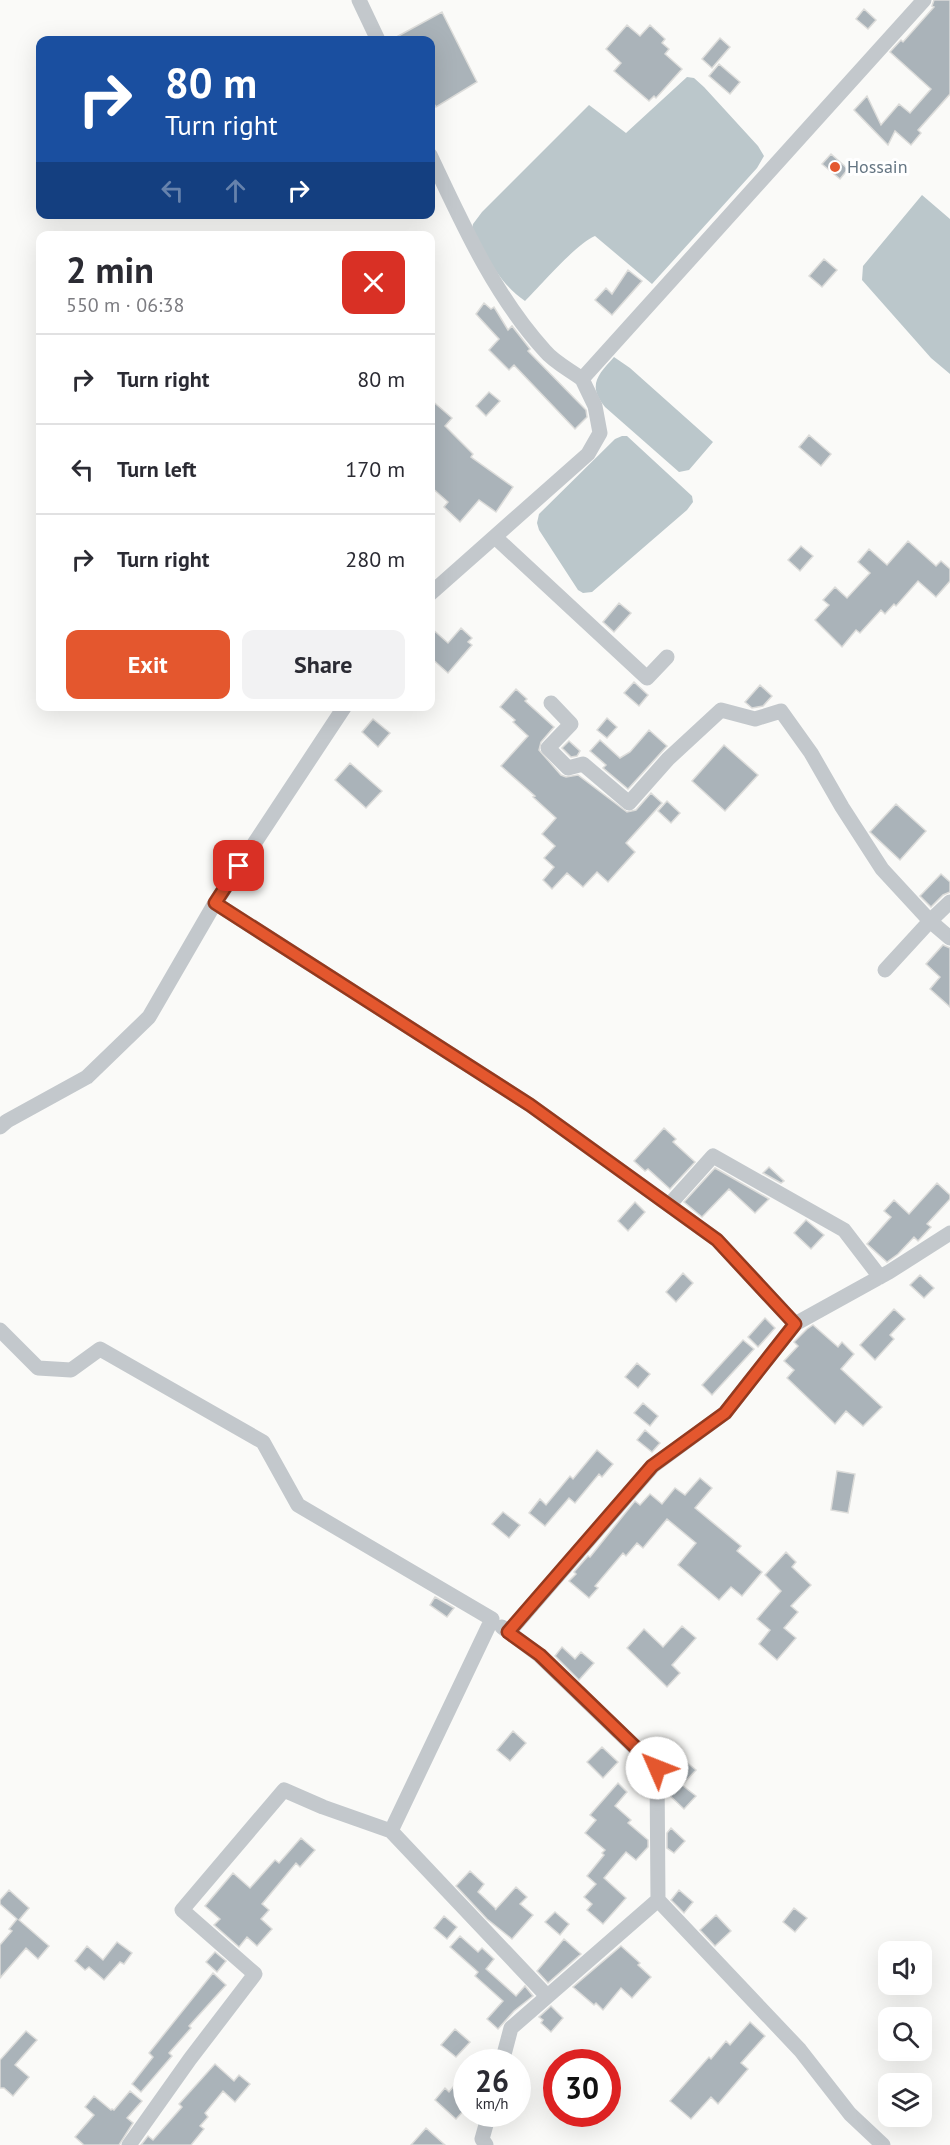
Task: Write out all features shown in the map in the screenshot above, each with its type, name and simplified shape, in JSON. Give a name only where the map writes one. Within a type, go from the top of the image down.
[{"type":"street","points":[[359,0],[376,36]]},
{"type":"street","points":[[582,379],[924,0]]},
{"type":"street","points":[[435,166],[459,217],[502,295],[546,353],[582,379],[595,406],[600,433],[588,454],[435,590]]},
{"type":"street","points":[[495,537],[647,678],[667,657]]},
{"type":"street","points":[[551,703],[571,723],[548,748],[568,768],[583,764],[629,803],[668,759],[721,710],[755,719],[782,711],[812,753],[842,807],[882,869],[930,921],[950,938]]},
{"type":"street","points":[[0,1127],[87,1077],[149,1017],[215,903],[342,711]]},
{"type":"street","points":[[885,970],[950,902]]},
{"type":"street","points":[[215,903],[530,1105],[717,1240],[795,1324]]},
{"type":"street","points":[[669,1206],[713,1156],[844,1230],[880,1276]]},
{"type":"street","points":[[508,1632],[652,1466],[725,1413],[795,1324],[950,1233]]},
{"type":"street","points":[[0,1330],[38,1368],[71,1370],[99,1349],[262,1442],[298,1505],[492,1619],[540,1655],[657,1768],[658,1900],[800,2050],[850,2114],[883,2145]]},
{"type":"street","points":[[391,1831],[492,1619]]},
{"type":"street","points":[[129,2145],[190,2059],[255,1974],[182,1910],[284,1790],[323,1807],[391,1831],[547,1996]]},
{"type":"street","points":[[505,2049],[511,2028],[658,1900]]},
{"type":"street","points":[[485,2127],[482,2139],[486,2145]]},
{"type":"shaded area","points":[[687,77],[694,78],[704,87],[758,146],[764,156],[757,168],[652,284],[595,236],[569,255],[525,301],[494,269],[472,229],[473,224],[482,212],[589,105],[626,133]]},
{"type":"shaded area","points":[[922,195],[950,219],[950,374],[931,358],[862,280],[863,266]]},
{"type":"shaded area","points":[[614,357],[630,368],[713,442],[689,470],[679,472],[605,407],[597,392],[597,380]]},
{"type":"shaded area","points":[[627,436],[692,496],[693,502],[687,510],[592,592],[583,593],[578,590],[539,530],[537,523],[539,514],[615,439]]},
{"type":"building","points":[[934,0],[950,0],[950,94],[918,130],[921,133],[911,145],[895,131],[888,145],[854,110],[867,96],[881,125],[899,104],[910,113],[931,89],[890,52],[901,40],[903,42],[934,7],[932,6]]},
{"type":"building","points":[[864,9],[876,20],[868,29],[856,19]]},
{"type":"building","points":[[442,12],[477,82],[436,107],[435,36],[398,36]]},
{"type":"building","points":[[627,25],[640,36],[650,25],[665,39],[662,43],[669,49],[665,54],[682,69],[656,98],[654,96],[649,101],[614,71],[621,63],[606,49]]},
{"type":"building","points":[[720,38],[730,47],[712,68],[702,59]]},
{"type":"building","points":[[719,64],[740,82],[730,94],[709,76]]},
{"type":"building","name":"Hossain","points":[[831,154],[848,169],[840,179],[822,164]]},
{"type":"building","points":[[824,259],[837,270],[822,287],[809,276]]},
{"type":"building","points":[[628,270],[642,281],[612,315],[595,300],[606,288],[612,294]]},
{"type":"building","points":[[484,303],[491,309],[494,307],[508,330],[512,326],[530,349],[528,351],[586,410],[587,417],[575,429],[514,365],[509,370],[489,350],[499,339],[476,314]]},
{"type":"building","points":[[489,392],[500,401],[486,416],[476,406]]},
{"type":"building","points":[[435,403],[452,418],[445,426],[473,454],[471,457],[513,487],[496,512],[479,500],[460,522],[444,507],[448,502],[435,490]]},
{"type":"building","points":[[809,435],[831,454],[821,466],[799,447]]},
{"type":"building","points":[[908,541],[936,566],[941,561],[950,569],[950,581],[936,597],[918,581],[896,606],[894,604],[885,614],[881,610],[860,633],[856,630],[842,647],[815,620],[829,605],[823,600],[835,587],[847,598],[870,573],[858,562],[869,549],[887,565]]},
{"type":"building","points":[[801,546],[813,556],[800,571],[788,560]]},
{"type":"building","points":[[619,603],[631,613],[614,632],[603,622]]},
{"type":"building","points":[[461,628],[472,638],[468,642],[472,645],[448,673],[435,661],[435,631],[448,643]]},
{"type":"building","points":[[634,682],[648,695],[639,706],[624,693]]},
{"type":"building","points":[[760,685],[772,696],[763,706],[752,708],[745,702]]},
{"type":"building","points":[[516,689],[527,699],[525,701],[554,727],[541,742],[539,750],[561,775],[566,777],[578,775],[627,812],[636,810],[651,793],[662,803],[626,843],[635,852],[608,882],[597,872],[583,887],[567,873],[552,889],[543,880],[554,867],[544,858],[555,846],[542,834],[556,818],[501,766],[528,736],[500,707]]},
{"type":"building","points":[[607,718],[617,727],[607,738],[597,730]]},
{"type":"building","points":[[373,719],[390,733],[378,747],[362,732]]},
{"type":"building","points":[[649,730],[667,746],[628,789],[603,768],[606,765],[590,751],[600,740],[620,758],[630,752]]},
{"type":"building","points":[[569,741],[580,751],[577,756],[571,757],[562,748]]},
{"type":"building","points":[[724,745],[758,775],[725,811],[692,781]]},
{"type":"building","points":[[350,763],[382,791],[366,808],[335,780]]},
{"type":"building","points":[[667,801],[680,813],[671,823],[658,811]]},
{"type":"building","points":[[896,804],[926,831],[900,860],[870,832]]},
{"type":"building","points":[[941,874],[950,882],[950,892],[943,895],[931,907],[920,896]]},
{"type":"building","points":[[943,945],[950,948],[950,1007],[930,989],[940,977],[926,964]]},
{"type":"building","points":[[664,1128],[676,1139],[673,1142],[695,1162],[670,1189],[648,1169],[645,1171],[634,1161]]},
{"type":"building","points":[[769,1167],[784,1181],[781,1183],[763,1173]]},
{"type":"building","points":[[715,1168],[769,1199],[755,1213],[729,1189],[702,1217],[684,1202]]},
{"type":"building","points":[[937,1183],[950,1195],[950,1199],[927,1224],[931,1227],[918,1241],[914,1237],[887,1262],[867,1244],[891,1217],[884,1211],[894,1200],[909,1214]]},
{"type":"building","points":[[635,1202],[645,1212],[628,1231],[618,1221]]},
{"type":"building","points":[[806,1220],[824,1235],[811,1249],[794,1233]]},
{"type":"building","points":[[683,1273],[693,1283],[676,1302],[666,1292]]},
{"type":"building","points":[[920,1275],[934,1288],[924,1298],[910,1285]]},
{"type":"building","points":[[894,1309],[905,1319],[890,1335],[894,1339],[875,1360],[860,1345]]},
{"type":"building","points":[[765,1318],[775,1328],[758,1347],[748,1337]]},
{"type":"building","points":[[813,1325],[838,1347],[842,1342],[854,1354],[841,1369],[882,1407],[863,1426],[846,1411],[835,1424],[787,1378],[794,1370],[784,1361],[798,1346],[794,1342]]},
{"type":"building","points":[[743,1340],[754,1349],[712,1395],[702,1385]]},
{"type":"building","points":[[637,1363],[650,1374],[638,1388],[625,1377]]},
{"type":"building","points":[[643,1403],[658,1416],[650,1426],[634,1413]]},
{"type":"building","points":[[645,1430],[660,1443],[652,1452],[637,1440]]},
{"type":"building","points":[[597,1450],[613,1464],[602,1477],[599,1474],[575,1503],[569,1498],[545,1526],[529,1513],[540,1499],[546,1505],[570,1476],[573,1479]]},
{"type":"building","points":[[837,1471],[855,1474],[848,1513],[831,1510]]},
{"type":"building","points":[[700,1478],[712,1488],[695,1508],[741,1546],[737,1551],[762,1572],[742,1596],[731,1587],[719,1600],[678,1565],[696,1543],[667,1519],[643,1548],[637,1543],[626,1556],[623,1553],[595,1586],[598,1588],[589,1598],[569,1581],[576,1574],[574,1572],[588,1556],[590,1557],[635,1501],[640,1505],[650,1494],[662,1504],[675,1488],[685,1495]]},
{"type":"building","points":[[503,1512],[520,1525],[509,1538],[492,1524]]},
{"type":"building","points":[[786,1552],[796,1562],[792,1567],[811,1585],[791,1606],[798,1612],[784,1628],[796,1638],[777,1660],[759,1644],[770,1630],[757,1619],[781,1591],[765,1575]]},
{"type":"building","points":[[435,1597],[454,1608],[447,1617],[430,1605]]},
{"type":"building","points":[[682,1626],[696,1638],[672,1665],[680,1673],[667,1687],[627,1648],[644,1629],[663,1647]]},
{"type":"building","points":[[562,1647],[575,1659],[581,1652],[594,1663],[579,1680],[555,1656]]},
{"type":"building","points":[[513,1731],[526,1743],[510,1761],[497,1750]]},
{"type":"building","points":[[602,1747],[618,1762],[603,1778],[587,1762]]},
{"type":"building","points":[[685,1761],[696,1770],[682,1785],[696,1796],[684,1809],[667,1793],[667,1781]]},
{"type":"building","points":[[618,1783],[627,1792],[615,1806],[631,1820],[628,1823],[648,1840],[648,1847],[636,1860],[626,1852],[604,1878],[626,1898],[603,1924],[587,1910],[592,1904],[584,1897],[596,1884],[587,1876],[604,1855],[602,1853],[605,1850],[585,1833],[596,1820],[590,1815]]},
{"type":"building","points":[[671,1828],[685,1841],[674,1853],[667,1848],[667,1833]]},
{"type":"building","points":[[301,1838],[315,1850],[300,1867],[296,1863],[262,1904],[269,1910],[261,1919],[272,1929],[257,1946],[247,1937],[239,1947],[214,1925],[220,1919],[205,1906],[233,1873],[250,1888],[275,1860],[279,1863]]},
{"type":"building","points":[[470,1871],[484,1884],[478,1892],[496,1909],[516,1887],[527,1897],[520,1904],[533,1915],[512,1939],[487,1919],[456,1886]]},
{"type":"building","points":[[9,1890],[29,1908],[19,1920],[49,1946],[38,1959],[26,1948],[0,1978],[0,1945],[12,1931],[9,1929],[17,1919],[0,1904],[0,1900]]},
{"type":"building","points":[[679,1890],[693,1902],[684,1913],[671,1900]]},
{"type":"building","points":[[794,1908],[807,1918],[795,1932],[783,1922]]},
{"type":"building","points":[[555,1912],[569,1924],[560,1935],[545,1922]]},
{"type":"building","points":[[716,1915],[731,1931],[715,1946],[700,1930]]},
{"type":"building","points":[[444,1916],[457,1927],[447,1939],[434,1928]]},
{"type":"building","points":[[460,1936],[478,1952],[482,1948],[494,1959],[486,1969],[516,1996],[525,1986],[533,1996],[514,2011],[498,2029],[487,2019],[503,2001],[475,1976],[478,1972],[450,1947]]},
{"type":"building","points":[[564,1939],[581,1954],[548,1983],[537,1971]]},
{"type":"building","points":[[117,1942],[132,1953],[124,1964],[120,1962],[104,1980],[89,1967],[85,1970],[75,1961],[87,1946],[103,1960]]},
{"type":"building","points":[[621,1946],[640,1963],[638,1965],[651,1977],[632,1998],[621,1988],[603,2010],[573,1987]]},
{"type":"building","points":[[215,1952],[226,1961],[217,1972],[206,1962]]},
{"type":"building","points":[[213,1973],[226,1985],[189,2026],[191,2028],[169,2053],[172,2056],[141,2092],[132,2084],[153,2057],[149,2053]]},
{"type":"building","points":[[551,2006],[563,2018],[551,2032],[541,2023],[543,2020],[539,2017]]},
{"type":"building","points":[[750,2022],[765,2036],[741,2063],[748,2069],[718,2104],[711,2097],[691,2119],[670,2101],[709,2057],[711,2059],[726,2041],[730,2045]]},
{"type":"building","points":[[455,2029],[470,2042],[463,2049],[453,2049],[453,2055],[441,2045]]},
{"type":"building","points":[[26,2031],[37,2040],[15,2065],[29,2077],[13,2096],[4,2088],[0,2088],[0,2060]]},
{"type":"building","points":[[215,2064],[234,2081],[239,2075],[250,2084],[235,2102],[223,2091],[205,2113],[208,2117],[200,2126],[204,2129],[191,2145],[141,2145],[148,2136],[153,2140],[182,2107],[179,2104]]},
{"type":"building","points":[[453,2087],[453,2116],[435,2100],[445,2088],[449,2092]]},
{"type":"building","points":[[130,2091],[142,2101],[127,2118],[133,2123],[119,2145],[84,2145],[75,2137],[94,2115],[85,2107],[94,2096],[114,2110]]},
{"type":"building","points":[[426,2128],[445,2145],[411,2145]]},
{"type":"place","name":"Hossain","points":[[835,167]]},
{"type":"route","points":[[239,866],[215,903],[530,1105],[717,1240],[795,1324],[725,1413],[652,1466],[508,1632],[540,1655],[657,1768]]}]
